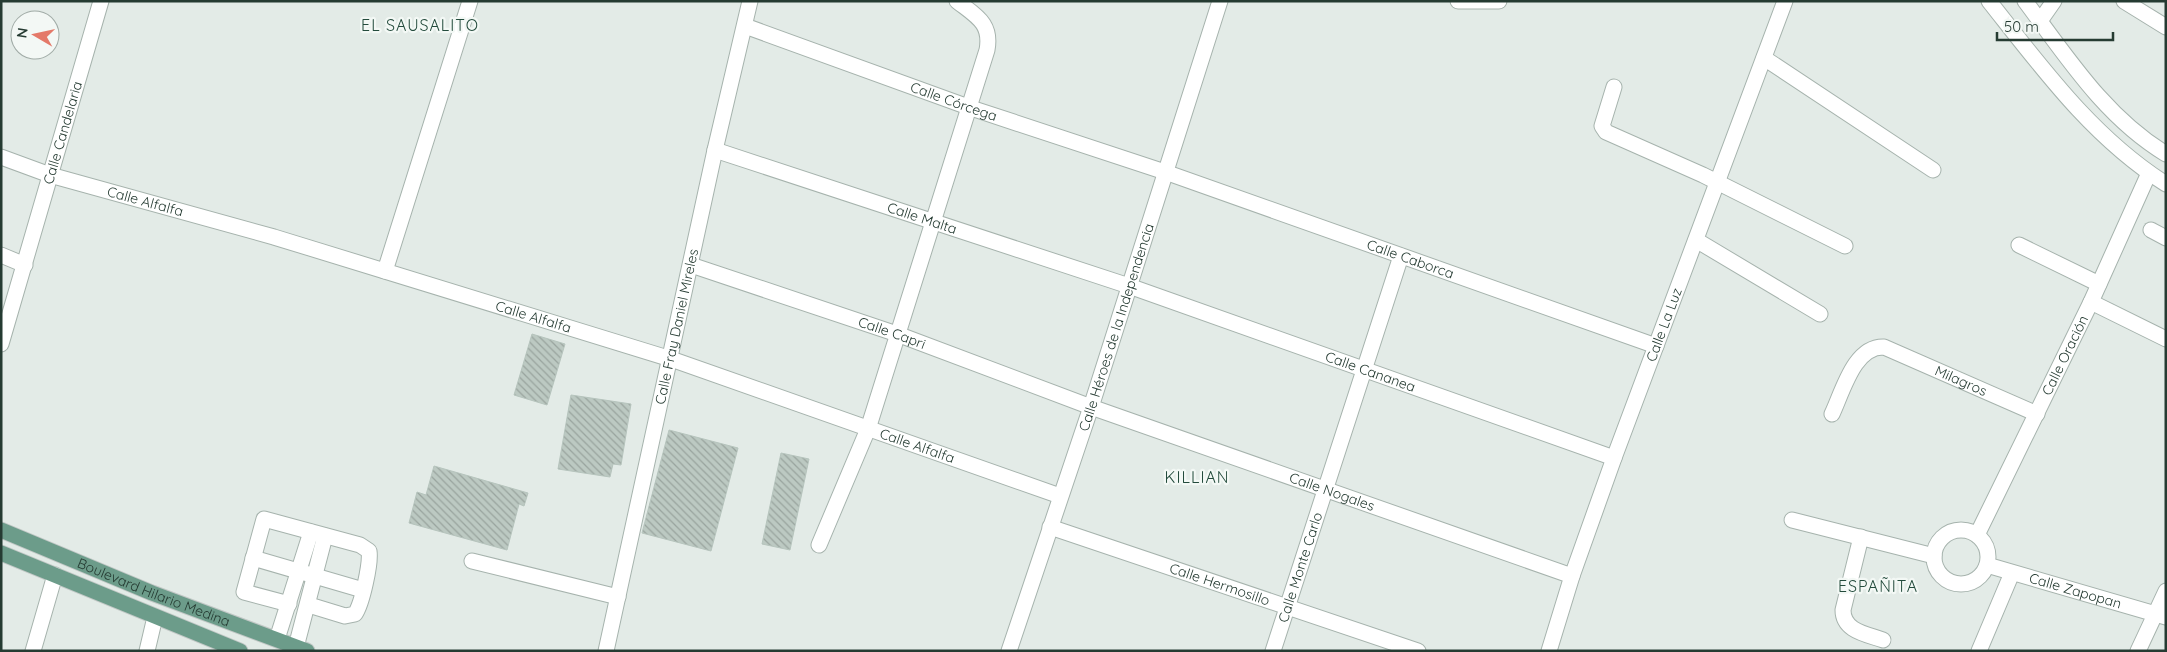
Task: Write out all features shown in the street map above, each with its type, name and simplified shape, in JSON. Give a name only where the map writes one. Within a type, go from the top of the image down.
[{"type":"main road","name":"Boulevard Hilario Medina","points":[[1,530],[152,592],[302,649]]},
{"type":"main road","name":"Boulevard Hilario Medina","points":[[1,553],[240,651]]},
{"type":"street","name":"Calle Candelaria","points":[[1,344],[101,1]]},
{"type":"street","points":[[385,271],[470,1]]},
{"type":"street","name":"Calle Fray Daniel Mireles","points":[[606,651],[715,150],[750,1]]},
{"type":"street","points":[[819,545],[868,429],[971,108],[987,50],[989,38],[986,27],[980,19],[957,1]]},
{"type":"street","name":"Calle Héroes de la Independencia","points":[[1013,649],[1050,527],[1091,407],[1220,1]]},
{"type":"street","points":[[1458,1],[1499,1]]},
{"type":"street","name":"Calle La Luz","points":[[1549,651],[1572,576],[1614,458],[1786,1]]},
{"type":"street","points":[[1989,1],[2052,80],[2106,138],[2149,173],[2166,184]]},
{"type":"street","points":[[2025,1],[2091,91],[2118,118],[2166,154]]},
{"type":"street","points":[[2040,21],[2054,1]]},
{"type":"street","points":[[2124,1],[2166,27]]},
{"type":"street","name":"Calle Córcega","points":[[745,26],[971,108],[1165,172]]},
{"type":"street","points":[[1764,58],[1933,170]]},
{"type":"street","points":[[1614,87],[1603,130],[1718,182],[1845,246]]},
{"type":"street","points":[[2106,138],[2118,118]]},
{"type":"street","name":"Calle Malta","points":[[715,150],[1129,286]]},
{"type":"street","name":"Calle Alfalfa","points":[[1,157],[50,175],[385,271],[671,359],[1060,496]]},
{"type":"street","name":"Calle Caborca","points":[[1165,172],[1656,346]]},
{"type":"street","name":"Calle Oración","points":[[1977,535],[2091,302],[2149,173]]},
{"type":"street","points":[[2151,230],[2166,238]]},
{"type":"street","points":[[1696,240],[1820,314]]},
{"type":"street","points":[[2019,245],[2099,284]]},
{"type":"street","points":[[1,255],[25,265]]},
{"type":"street","name":"Calle Monte Carlo","points":[[1273,651],[1402,256]]},
{"type":"street","name":"Calle Capri","points":[[691,265],[897,334],[1091,407]]},
{"type":"street","name":"Calle Cananea","points":[[1129,286],[1614,458]]},
{"type":"street","points":[[2091,302],[2166,339]]},
{"type":"street","name":"Milagros","points":[[1832,414],[1858,359],[1867,350],[1875,346],[1884,346],[2036,414]]},
{"type":"street","name":"Calle Nogales","points":[[1091,407],[1572,576]]},
{"type":"street","points":[[290,604],[244,592],[264,519],[360,545],[369,551],[370,557],[358,610],[351,616],[308,606]]},
{"type":"street","points":[[1792,520],[1934,556]]},
{"type":"street","name":"Calle Hermosillo","points":[[1050,527],[1418,651]]},
{"type":"street","points":[[1959,530],[1977,535],[1987,548],[1987,565],[1977,578],[1969,582],[1952,582],[1939,572],[1934,556],[1941,538],[1949,532],[1959,530]]},
{"type":"street","points":[[277,640],[290,604],[298,571],[318,534]]},
{"type":"street","points":[[302,649],[308,606],[316,576],[318,534]]},
{"type":"street","points":[[1861,537],[1843,610],[1843,619],[1851,628],[1883,640]]},
{"type":"street","points":[[253,558],[363,590]]},
{"type":"street","points":[[472,561],[618,597]]},
{"type":"street","name":"Calle Zapopan","points":[[1987,565],[2160,616]]},
{"type":"street","points":[[1979,651],[2012,573]]},
{"type":"street","points":[[33,651],[55,575]]},
{"type":"street","points":[[2138,651],[2160,616],[2166,591]]},
{"type":"street","points":[[146,651],[155,617]]},
{"type":"building","points":[[532,334],[565,344],[547,405],[514,395]]},
{"type":"building","points":[[571,395],[631,404],[621,465],[613,464],[610,477],[558,469]]},
{"type":"building","points":[[669,430],[738,448],[711,551],[642,533]]},
{"type":"building","points":[[781,453],[809,459],[790,550],[762,544]]},
{"type":"building","points":[[434,466],[528,493],[524,506],[519,504],[507,550],[409,523],[417,492],[426,495]]},
{"type":"district","name":"EL SAUSALITO","points":[[420,25]]},
{"type":"district","name":"KILLIAN","points":[[1197,477]]},
{"type":"district","name":"ESPAÑITA","points":[[1878,586]]}]
